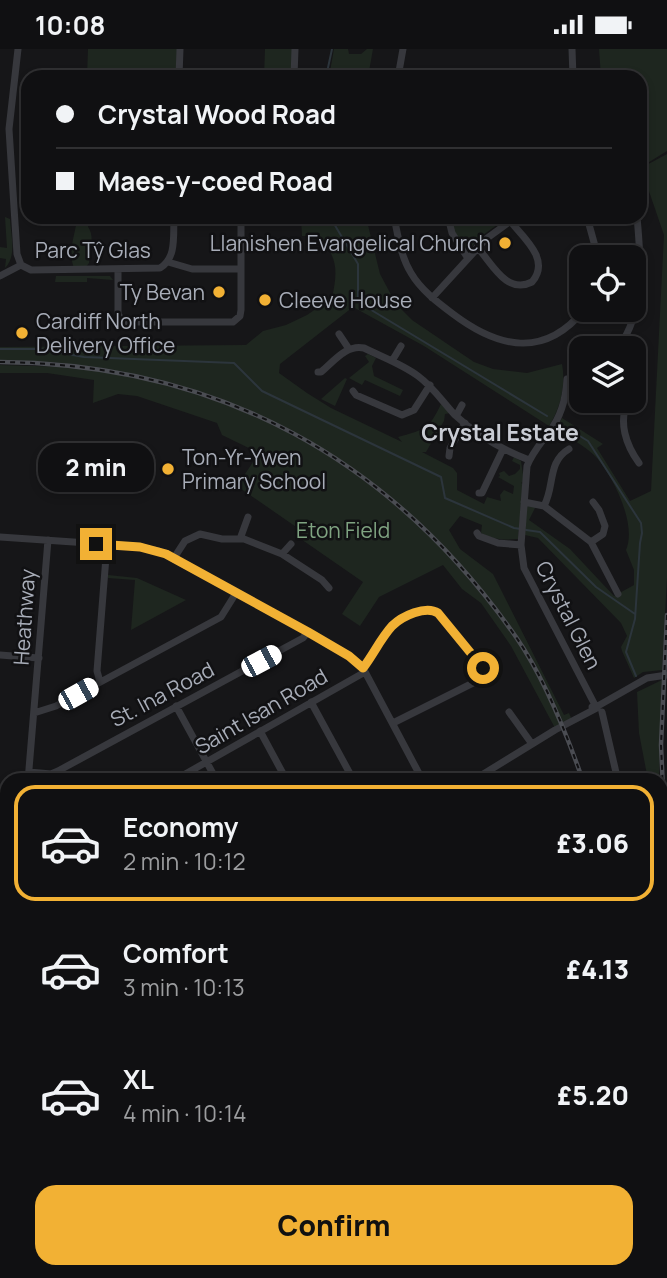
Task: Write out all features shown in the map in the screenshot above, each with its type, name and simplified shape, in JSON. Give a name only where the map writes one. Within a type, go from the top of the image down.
[{"type":"street","name":"Parc Tŷ Glas","points":[[18,49],[9,134],[17,254],[21,265],[31,269],[155,269],[168,262],[172,251],[174,224]]},
{"type":"street","points":[[179,70],[180,49]]},
{"type":"street","points":[[294,70],[295,49]]},
{"type":"street","points":[[399,70],[402,49]]},
{"type":"street","points":[[572,49],[573,70]]},
{"type":"street","points":[[118,269],[118,317],[125,323],[233,321],[241,314],[241,224]]},
{"type":"street","points":[[396,224],[408,268],[417,283],[480,333],[501,342],[534,342],[552,336],[573,322]]},
{"type":"street","points":[[450,224],[452,233],[467,257]]},
{"type":"street","points":[[432,297],[477,247],[507,224]]},
{"type":"street","points":[[477,247],[507,282],[519,286],[532,282],[540,269],[538,257],[516,224]]},
{"type":"street","points":[[589,224],[595,245]]},
{"type":"street","points":[[626,336],[637,300],[640,260],[637,224]]},
{"type":"street","points":[[168,262],[192,269],[241,269]]},
{"type":"street","points":[[0,277],[21,265]]},
{"type":"street","points":[[340,334],[349,349]]},
{"type":"street","points":[[391,361],[401,346]]},
{"type":"street","points":[[318,372],[349,349],[361,347],[411,371],[430,385],[456,416],[483,438],[529,460]]},
{"type":"street","name":"Crystal Glen","points":[[569,379],[557,419],[529,460],[521,545],[524,568],[599,709],[616,773]]},
{"type":"street","points":[[353,391],[356,395],[402,415],[414,410],[430,385]]},
{"type":"street","points":[[456,416],[462,405]]},
{"type":"street","points":[[625,413],[624,435],[639,463]]},
{"type":"street","points":[[449,456],[450,448],[465,423]]},
{"type":"street","points":[[479,492],[482,493],[503,449]]},
{"type":"street","points":[[544,506],[554,466],[569,449]]},
{"type":"street","points":[[524,502],[544,506],[591,542],[618,594]]},
{"type":"street","points":[[591,542],[603,534],[606,526],[593,502]]},
{"type":"street","points":[[240,539],[248,517]]},
{"type":"street","points":[[477,533],[498,543],[521,545]]},
{"type":"street","points":[[174,558],[185,541],[200,534],[222,539],[240,539],[282,554],[329,588]]},
{"type":"street","points":[[0,537],[147,548],[174,558],[308,632],[349,656],[364,670],[419,773]]},
{"type":"street","name":"Heathway","points":[[29,773],[48,540]]},
{"type":"street","points":[[100,682],[97,671],[107,544]]},
{"type":"street","points":[[282,554],[290,544]]},
{"type":"street","points":[[34,713],[56,706],[221,617],[236,593]]},
{"type":"street","points":[[364,670],[395,624],[421,611],[436,611],[483,668],[481,678],[393,723]]},
{"type":"street","name":"St. Ina Road","points":[[54,773],[303,638],[308,632]]},
{"type":"street","points":[[0,655],[38,658]]},
{"type":"street","name":"Saint Isan Road","points":[[187,773],[364,670]]},
{"type":"street","points":[[485,773],[572,721],[599,709],[647,678],[667,675]]},
{"type":"street","points":[[311,702],[350,773]]},
{"type":"street","points":[[176,706],[213,773]]},
{"type":"street","points":[[509,712],[532,744]]},
{"type":"street","points":[[260,731],[283,773]]},
{"type":"green space","points":[[88,49],[177,49],[176,70],[87,70]]},
{"type":"green space","points":[[265,49],[293,49],[292,70],[264,70]]},
{"type":"green space","points":[[334,49],[348,49],[349,54],[361,54],[367,49],[373,49],[369,70],[330,70]]},
{"type":"green space","points":[[599,49],[667,49],[667,151],[647,163],[647,70],[600,70]]},
{"type":"green space","points":[[667,154],[667,578],[662,670],[643,672],[634,678],[621,647],[627,636],[621,623],[538,538],[525,535],[526,504],[536,506],[529,520],[570,549],[614,596],[634,585],[634,570],[626,550],[629,540],[626,515],[617,489],[597,458],[556,429],[562,418],[603,444],[597,448],[630,501],[651,491],[664,235],[647,185],[647,165]]},
{"type":"green space","points":[[5,217],[10,219],[12,245],[11,258],[5,268],[6,259],[0,258],[0,247],[7,248]]},
{"type":"green space","points":[[76,224],[88,224],[92,244],[86,267],[74,268],[72,248]]},
{"type":"green space","name":"Eton Field","points":[[301,224],[368,224],[380,274],[396,304],[412,320],[474,362],[493,369],[527,373],[562,364],[562,396],[549,426],[424,346],[353,307],[280,364],[279,373],[331,408],[402,442],[398,437],[424,428],[433,419],[441,404],[450,413],[445,414],[444,421],[426,452],[422,452],[453,468],[457,473],[457,490],[484,504],[487,497],[501,501],[500,495],[504,490],[513,494],[514,486],[498,477],[499,473],[504,471],[509,476],[520,469],[520,465],[512,461],[514,457],[521,461],[524,481],[521,483],[518,539],[499,539],[486,535],[481,533],[482,525],[460,516],[449,530],[460,549],[493,574],[564,715],[569,713],[572,720],[555,728],[511,646],[481,603],[462,589],[443,565],[379,597],[360,626],[342,614],[363,582],[298,537],[302,531],[237,486],[259,453],[222,435],[217,423],[137,396],[118,394],[93,403],[94,380],[47,373],[0,373],[0,365],[68,367],[62,363],[0,360],[0,347],[246,345],[263,331],[286,325],[307,315],[332,298],[335,279],[333,257],[317,236],[302,236]]},
{"type":"green space","points":[[452,224],[498,224],[467,251],[457,239]]},
{"type":"green space","points":[[56,276],[110,276],[113,280],[87,278],[87,282],[55,282]]},
{"type":"green space","points":[[368,354],[376,358],[372,366],[374,376],[403,390],[400,396],[365,380],[362,385],[349,378],[369,362],[365,356]]},
{"type":"green space","points":[[347,379],[335,406],[321,399]]},
{"type":"green space","points":[[108,575],[137,578],[186,600],[131,630],[135,580],[108,578]]},
{"type":"green space","points":[[662,680],[659,773],[647,773],[639,733],[637,692]]},
{"type":"waterway","points":[[328,70],[332,49]]},
{"type":"waterway","points":[[334,224],[358,264],[358,302],[547,416]]},
{"type":"waterway","points":[[0,349],[39,349],[84,357],[234,363],[262,391],[441,477],[445,498],[521,529]]},
{"type":"waterway","points":[[563,426],[588,441],[641,523],[635,619],[626,652],[636,676]]},
{"type":"waterway","points":[[526,530],[540,532],[596,587],[635,614]]},
{"type":"railway","points":[[0,362],[80,367],[155,381],[226,403],[293,433],[355,472],[413,519],[467,574],[516,637],[554,706],[580,773]]},
{"type":"railway","points":[[662,773],[661,745],[667,615]]},
{"type":"place","name":"Llanishen Evangelical Church","points":[[505,243]]},
{"type":"place","name":"Ty Bevan","points":[[219,292]]},
{"type":"place","name":"Cleeve House","points":[[265,300]]},
{"type":"place","name":"Cardiff North Delivery Office","points":[[22,333]]},
{"type":"place","name":"Ton-Yr-Ywen Primary School","points":[[168,469]]},
{"type":"district","name":"Crystal Estate","points":[[500,432]]},
{"type":"route","points":[[96,544],[140,547],[166,554],[308,632],[349,656],[363,668],[395,624],[426,609],[433,610],[483,668]]}]
